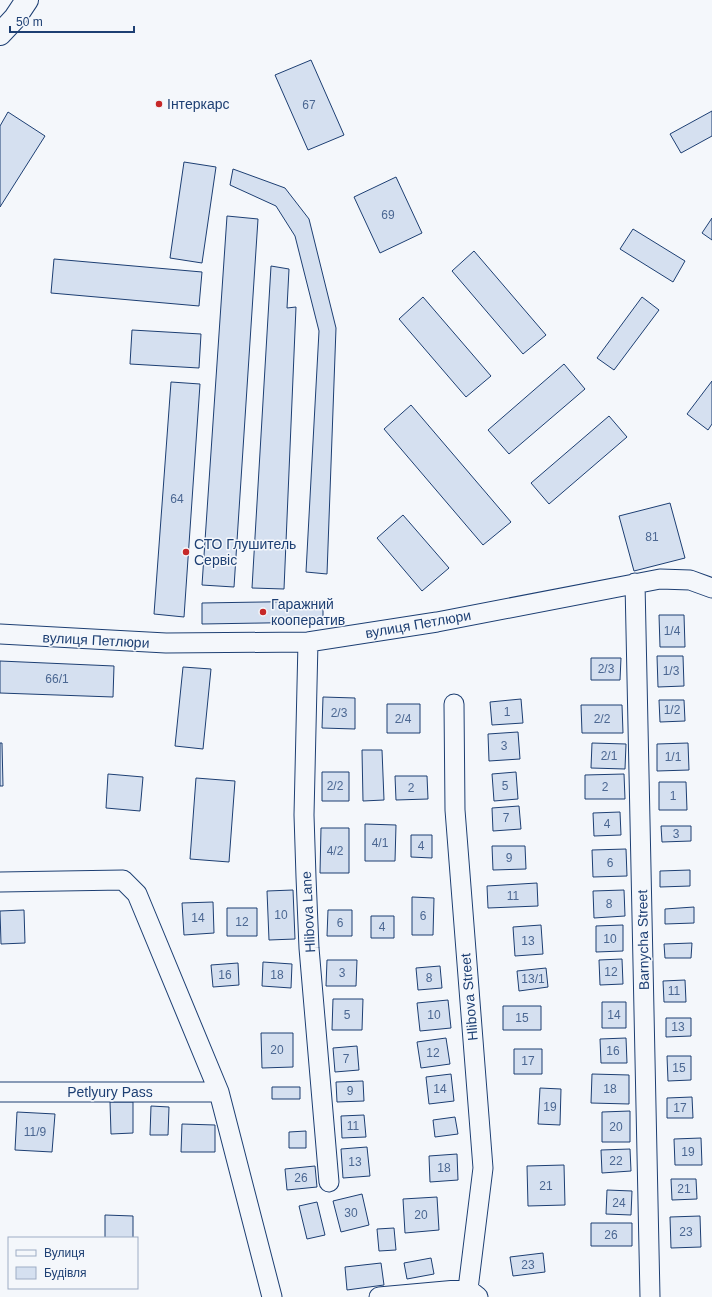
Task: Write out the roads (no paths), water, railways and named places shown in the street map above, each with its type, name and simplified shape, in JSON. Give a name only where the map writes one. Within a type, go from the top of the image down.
[{"type":"main road","points":[[0,34],[15,18],[27,0]]},
{"type":"street","name":"вулиця Петлюри","points":[[0,634],[166,643],[308,642],[437,622],[660,578],[690,580],[712,588]]},
{"type":"street","name":"Barnycha Street","points":[[635,583],[650,1297]]},
{"type":"street","name":"Hlibova Lane","points":[[308,642],[304,815],[306,877],[309,948],[329,1182]]},
{"type":"street","name":"Hlibova Street","points":[[454,704],[455,810],[483,1168],[473,1293]]},
{"type":"street","points":[[0,882],[123,880],[138,894],[219,1092],[272,1297]]},
{"type":"street","name":"Petlyury Pass","points":[[0,1092],[219,1092]]},
{"type":"street","points":[[379,1297],[473,1293]]},
{"type":"place","name":"Інтеркарс","points":[[159,104]]},
{"type":"place","name":"СТО Глушитель Сервіс","points":[[186,552]]},
{"type":"place","name":"Гаражний кооператив","points":[[263,612]]}]
